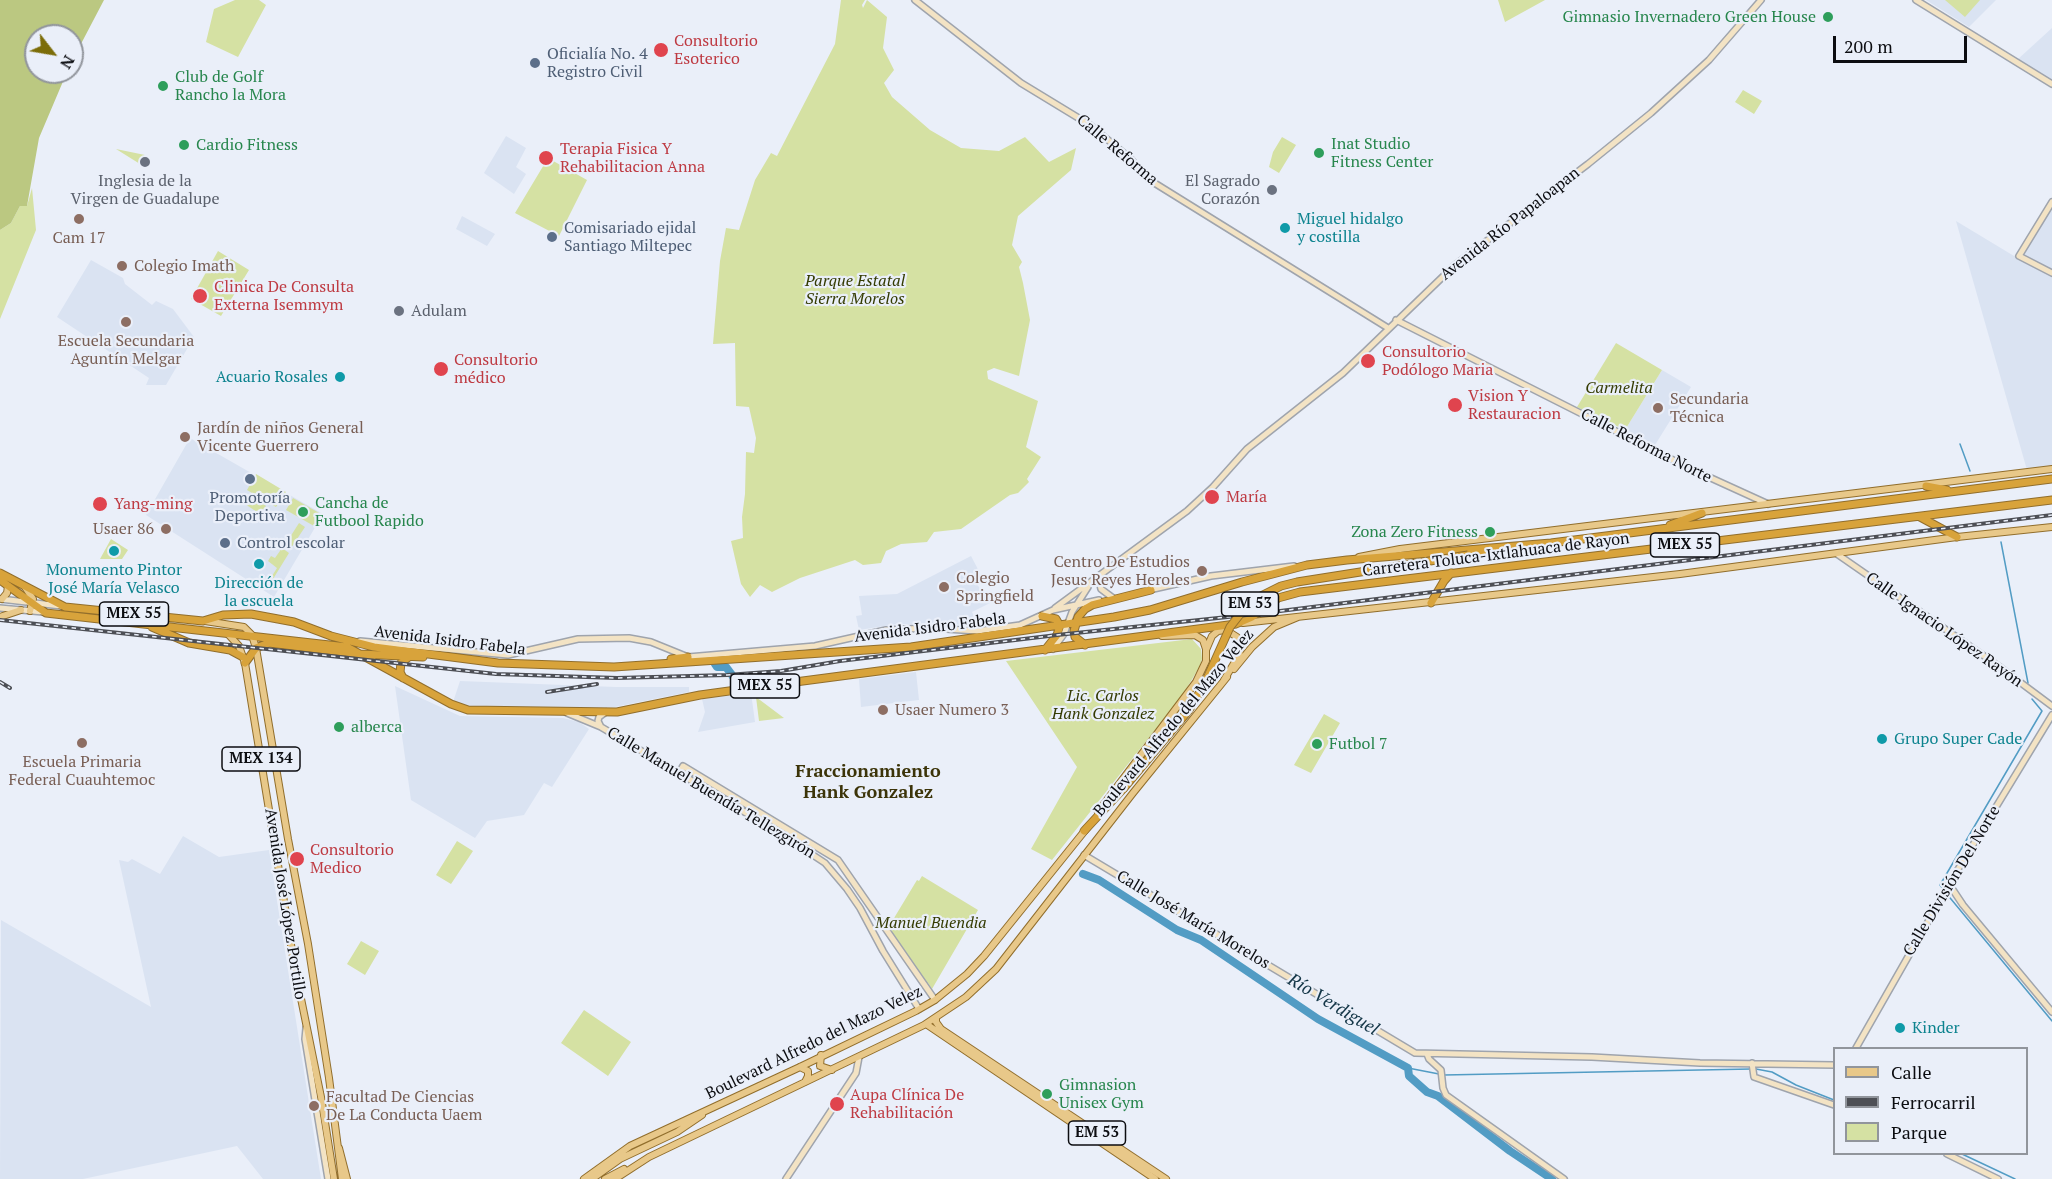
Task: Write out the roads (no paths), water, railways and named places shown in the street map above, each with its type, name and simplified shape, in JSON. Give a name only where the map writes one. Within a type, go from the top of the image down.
[{"type":"highway","name":"Carretera Toluca-Ixtlahuaca de Rayon","points":[[1307,565],[1518,546],[2052,479]]},
{"type":"highway","points":[[1926,486],[1955,492]]},
{"type":"highway","name":"Carretera Toluca-Ixtlahuaca de Rayon","points":[[1236,624],[1252,617],[1278,598],[1293,593],[2052,500]]},
{"type":"highway","points":[[1659,529],[1701,513]]},
{"type":"highway","points":[[1920,517],[1957,537]]},
{"type":"highway","name":"Boulevard Alfredo del Mazo Velez","points":[[1084,831],[1190,710],[1233,622],[1245,608],[1261,596],[1274,588],[1297,582],[1518,546]]},
{"type":"highway","name":"Avenida Isidro Fabela","points":[[65,607],[203,621],[217,616],[251,614],[294,622],[332,636],[374,647],[474,660],[590,667],[911,647],[1114,617],[1166,606],[1242,582],[1307,565]]},
{"type":"highway","name":"MEX 55","points":[[0,573],[65,607]]},
{"type":"highway","points":[[1431,603],[1451,573]]},
{"type":"highway","name":"MEX 55","points":[[0,580],[33,603]]},
{"type":"highway","points":[[1085,645],[1074,635],[1072,622],[1081,613],[1092,605],[1151,590]]},
{"type":"highway","points":[[33,603],[45,613]]},
{"type":"highway","name":"Avenida Isidro Fabela","points":[[45,613],[347,647],[451,704],[468,710],[606,712],[622,711],[700,695],[1236,624]]},
{"type":"highway","points":[[1020,625],[1029,629],[1038,617],[1053,617],[1060,624],[1057,635],[1048,650]]},
{"type":"highway","points":[[147,625],[189,643],[230,650],[244,660],[256,648],[269,643],[360,654],[474,660]]},
{"type":"highway","points":[[403,678],[400,666],[410,656]]},
{"type":"highway","points":[[654,664],[688,657]]},
{"type":"main road","name":"Calle Reforma","points":[[915,0],[1021,83],[1090,125],[1131,159],[1148,179],[1388,328]]},
{"type":"main road","name":"Avenida Río Papaloapan","points":[[1053,610],[1187,511],[1213,487],[1247,449],[1343,373],[1396,320],[1464,258],[1588,164],[1660,105],[1714,55],[1761,0]]},
{"type":"main road","points":[[1916,0],[2052,84]]},
{"type":"main road","points":[[2052,202],[2019,256],[2052,273]]},
{"type":"main road","name":"Calle Reforma Norte","points":[[1396,320],[1669,459],[1769,505]]},
{"type":"main road","name":"Carretera Toluca-Ixtlahuaca de Rayon","points":[[1347,560],[1400,549],[2052,469]]},
{"type":"main road","points":[[1236,624],[1431,603],[2052,527]]},
{"type":"main road","name":"Calle Ignacio López Rayón","points":[[1837,554],[2052,706]]},
{"type":"main road","name":"Avenida Isidro Fabela","points":[[688,657],[815,646],[886,630],[931,628],[972,632],[1020,625],[1053,610],[1077,604],[1211,576],[1307,565]]},
{"type":"main road","points":[[1098,577],[1101,589],[1113,598]]},
{"type":"main road","name":"Avenida Río Papaloapan","points":[[1048,650],[1072,622],[1077,604],[1090,583]]},
{"type":"main road","points":[[1,599],[7,593],[8,586]]},
{"type":"main road","points":[[24,586],[31,594],[33,603],[30,611]]},
{"type":"main road","name":"Avenida Isidro Fabela","points":[[1,599],[65,607]]},
{"type":"main road","name":"Avenida Isidro Fabela","points":[[0,608],[45,613]]},
{"type":"main road","points":[[0,616],[21,610]]},
{"type":"main road","name":"Boulevard Alfredo del Mazo Velez","points":[[615,1179],[633,1166],[926,1024],[966,997],[996,969],[1224,680],[1267,633],[1280,624],[1298,617]]},
{"type":"main road","name":"MEX 55","points":[[203,621],[242,626],[252,635]]},
{"type":"main road","points":[[1206,650],[1212,636],[1218,631],[1231,632],[1239,639],[1241,646],[1239,655],[1224,680]]},
{"type":"main road","name":"Avenida José López Portillo","points":[[227,633],[239,646],[244,660],[334,1179]]},
{"type":"main road","name":"Avenida José López Portillo","points":[[252,635],[324,1045],[342,1179]]},
{"type":"main road","points":[[1084,831],[1190,691],[1206,662],[1203,640],[1195,635],[1143,637]]},
{"type":"main road","name":"MEX 55","points":[[346,639],[508,655],[578,639],[629,638],[651,642],[688,657]]},
{"type":"main road","name":"Calle Manuel Buendía Tellezgirón","points":[[560,711],[583,718],[601,727],[775,830],[825,863],[848,889],[880,946],[920,1009]]},
{"type":"main road","name":"Calle Manuel Buendía Tellezgirón","points":[[601,727],[599,717],[606,712]]},
{"type":"main road","name":"Calle División Del Norte","points":[[1857,1047],[1946,889],[2052,715]]},
{"type":"main road","points":[[679,773],[683,766],[838,860],[935,1000]]},
{"type":"main road","points":[[269,806],[274,799],[280,800],[282,804]]},
{"type":"main road","name":"Boulevard Alfredo del Mazo Velez","points":[[584,1179],[630,1146],[800,1067],[935,1000],[967,974],[984,956],[1084,831]]},
{"type":"main road","name":"Calle José María Morelos","points":[[1084,855],[1415,1053],[1427,1054]]},
{"type":"main road","points":[[1946,889],[1964,905],[2052,1012]]},
{"type":"main road","name":"EM 53","points":[[936,1018],[941,1029],[1166,1179]]},
{"type":"main road","name":"EM 53","points":[[926,1024],[1155,1179]]},
{"type":"main road","points":[[306,1026],[305,1039],[328,1179]]},
{"type":"main road","points":[[1563,1179],[1446,1095],[1440,1069],[1427,1054],[1753,1070],[1833,1065]]},
{"type":"main road","points":[[821,1055],[820,1066],[832,1070]]},
{"type":"main road","points":[[786,1179],[856,1073],[859,1057]]},
{"type":"main road","points":[[800,1067],[808,1071],[808,1077],[804,1082]]},
{"type":"main road","points":[[1753,1070],[1833,1106]]},
{"type":"main road","points":[[592,1179],[628,1154],[693,1122],[707,1110]]},
{"type":"main road","points":[[336,1142],[343,1156],[347,1179]]},
{"type":"main road","points":[[1949,1155],[1998,1179]]},
{"type":"main road","points":[[605,1179],[633,1166]]},
{"type":"waterway","points":[[1960,444],[1970,471]]},
{"type":"waterway","points":[[2001,542],[2028,683]]},
{"type":"waterway","name":"Río Verdiguel","points":[[715,664],[717,667],[726,667],[735,679]]},
{"type":"waterway","points":[[1943,889],[1940,885],[2042,711],[2032,699]]},
{"type":"waterway","name":"Río Verdiguel","points":[[1083,874],[1099,880],[1177,930],[1201,940],[1318,1019],[1408,1068],[1409,1076],[1427,1092],[1438,1096],[1510,1151],[1552,1179]]},
{"type":"waterway","points":[[1946,893],[2052,1021]]},
{"type":"waterway","points":[[1408,1068],[1439,1074]]},
{"type":"waterway","points":[[1444,1075],[1751,1069]]},
{"type":"waterway","points":[[1756,1069],[1772,1072],[1796,1085],[1833,1100]]},
{"type":"waterway","points":[[1964,1155],[2015,1179]]},
{"type":"railway","points":[[0,620],[496,674],[617,678],[727,675],[781,671],[840,661],[1256,614],[2052,515]]},
{"type":"railway","points":[[0,682],[10,688]]},
{"type":"railway","points":[[547,692],[597,684]]},
{"type":"place","name":"Gimnasio Invernadero Green House","points":[[1828,17]]},
{"type":"place","name":"Consultorio Esoterico","points":[[661,50]]},
{"type":"place","name":"Oficialía No. 4 Registro Civil","points":[[535,63]]},
{"type":"place","name":"Club de Golf Rancho la Mora","points":[[163,86]]},
{"type":"place","name":"Cardio Fitness","points":[[184,145]]},
{"type":"place","name":"Inat Studio Fitness Center","points":[[1319,153]]},
{"type":"place","name":"Terapia Fisica Y Rehabilitacion Anna","points":[[546,158]]},
{"type":"place","name":"Inglesia de la Virgen de Guadalupe","points":[[145,162]]},
{"type":"place","name":"El Sagrado Corazón","points":[[1272,190]]},
{"type":"place","name":"Cam 17","points":[[79,219]]},
{"type":"place","name":"Miguel hidalgo y costilla","points":[[1285,228]]},
{"type":"place","name":"Comisariado ejidal Santiago Miltepec","points":[[552,237]]},
{"type":"place","name":"Colegio Imath","points":[[122,266]]},
{"type":"place","name":"Clinica De Consulta Externa Isemmym","points":[[200,296]]},
{"type":"place","name":"Adulam","points":[[399,311]]},
{"type":"place","name":"Escuela Secundaria Aguntín Melgar","points":[[126,322]]},
{"type":"place","name":"Consultorio Podólogo Maria","points":[[1368,361]]},
{"type":"place","name":"Consultorio médico","points":[[441,369]]},
{"type":"place","name":"Acuario Rosales","points":[[340,377]]},
{"type":"place","name":"Vision Y Restauracion","points":[[1455,405]]},
{"type":"place","name":"Secundaria Técnica","points":[[1658,408]]},
{"type":"place","name":"Jardín de niños General Vicente Guerrero","points":[[185,437]]},
{"type":"place","name":"Promotoría Deportiva","points":[[250,479]]},
{"type":"place","name":"María","points":[[1212,497]]},
{"type":"place","name":"Yang-ming","points":[[100,504]]},
{"type":"place","name":"Cancha de Futbool Rapido","points":[[303,512]]},
{"type":"place","name":"Usaer 86","points":[[166,529]]},
{"type":"place","name":"Zona Zero Fitness","points":[[1490,532]]},
{"type":"place","name":"Control escolar","points":[[225,543]]},
{"type":"place","name":"Monumento Pintor José María Velasco","points":[[114,551]]},
{"type":"place","name":"Dirección de la escuela","points":[[259,564]]},
{"type":"place","name":"Centro De Estudios Jesus Reyes Heroles","points":[[1202,571]]},
{"type":"place","name":"Colegio Springfield","points":[[944,587]]},
{"type":"place","name":"Usaer Numero 3","points":[[883,710]]},
{"type":"place","name":"alberca","points":[[339,727]]},
{"type":"place","name":"Grupo Super Cade","points":[[1882,739]]},
{"type":"place","name":"Escuela Primaria Federal Cuauhtemoc","points":[[82,743]]},
{"type":"place","name":"Futbol 7","points":[[1317,744]]},
{"type":"place","name":"Consultorio Medico","points":[[297,859]]},
{"type":"place","name":"Kinder","points":[[1900,1028]]},
{"type":"place","name":"Gimnasion Unisex Gym","points":[[1047,1094]]},
{"type":"place","name":"Aupa Clínica De Rehabilitación","points":[[837,1104]]},
{"type":"place","name":"Facultad De Ciencias De La Conducta Uaem","points":[[314,1106]]},
{"type":"district","name":"Fraccionamiento Hank Gonzalez","points":[[868,782]]},
{"type":"park label","name":"Parque Estatal Sierra Morelos","points":[[855,290]]},
{"type":"park label","name":"Carmelita","points":[[1619,388]]},
{"type":"park label","name":"Lic. Carlos Hank Gonzalez","points":[[1103,705]]},
{"type":"park label","name":"Manuel Buendia","points":[[931,923]]}]
